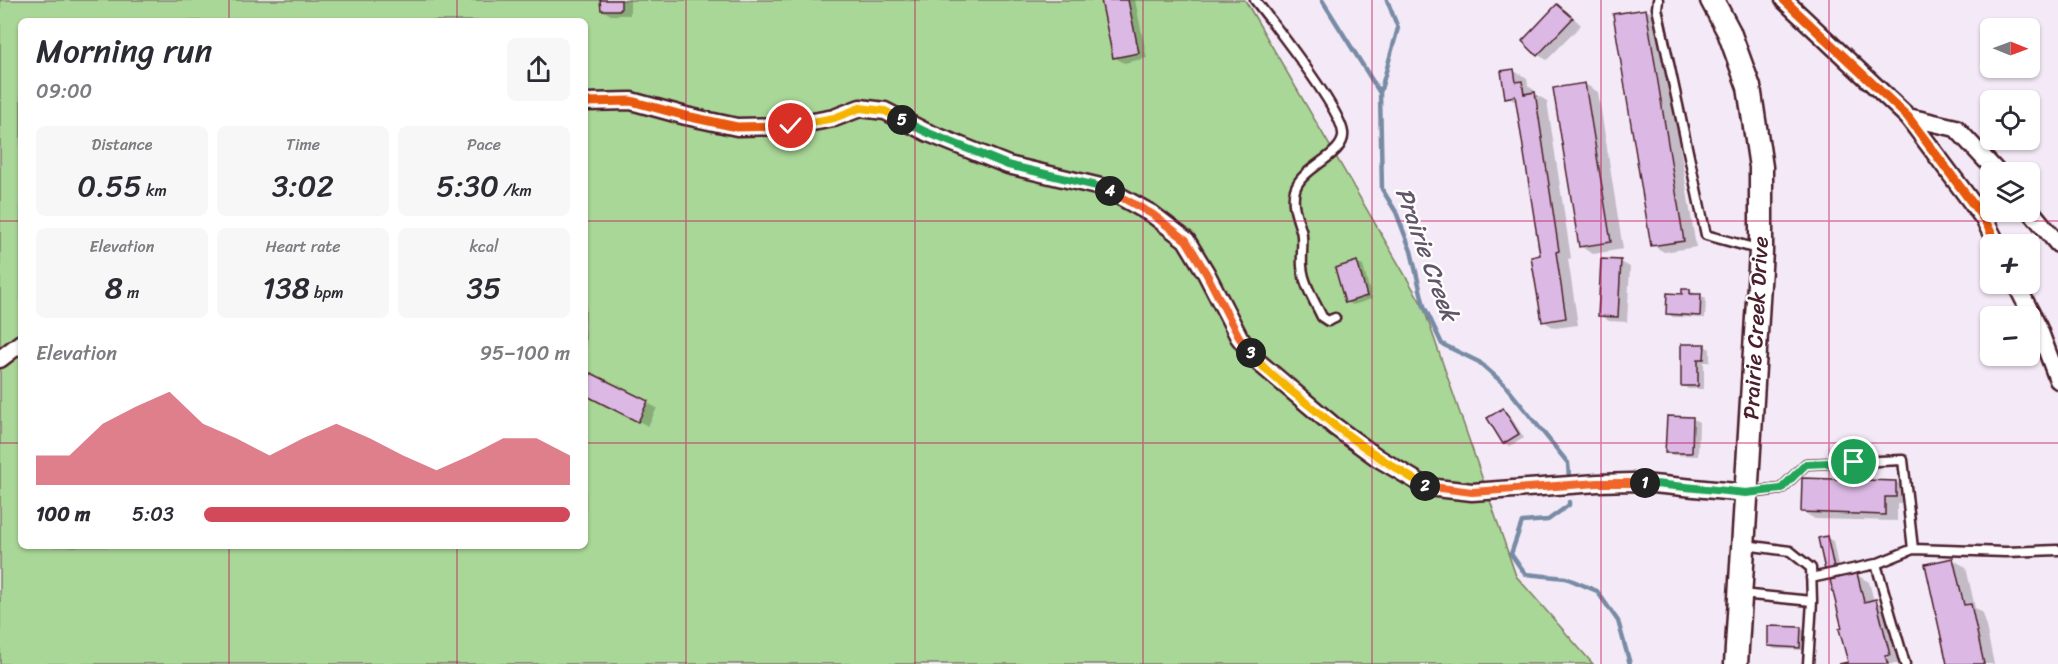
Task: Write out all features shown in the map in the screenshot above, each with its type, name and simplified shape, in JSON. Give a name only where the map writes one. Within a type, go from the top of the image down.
[{"type":"main road","name":"Prairie Creek Drive","points":[[1712,0],[1729,33],[1749,87],[1761,166],[1761,251],[1736,664]]},
{"type":"street","points":[[1784,0],[1908,117],[1984,219],[1992,234]]},
{"type":"street","points":[[588,102],[631,101],[737,127],[791,126],[834,118],[860,108],[885,111],[926,132],[1008,165],[1105,188],[1152,214],[1186,240],[1239,337],[1257,361],[1334,426],[1378,458],[1427,487],[1472,492],[1632,482],[1746,493]]},
{"type":"street","points":[[1908,117],[1956,128],[1988,162]]},
{"type":"street","points":[[2040,222],[2058,244]]},
{"type":"street","points":[[2021,294],[2038,327],[2058,380]]},
{"type":"street","points":[[0,360],[18,345]]},
{"type":"lane","points":[[1255,0],[1319,88],[1343,131],[1340,145],[1304,175],[1295,190],[1294,199],[1295,216],[1301,231],[1302,268],[1322,317],[1328,321],[1335,318]]},
{"type":"lane","points":[[1658,0],[1657,8],[1706,235],[1761,251]]},
{"type":"lane","points":[[1746,493],[1781,489],[1806,464],[1903,460],[1913,549]]},
{"type":"lane","points":[[1743,545],[1790,551],[1811,568],[1812,601],[1808,664]]},
{"type":"lane","points":[[1811,578],[1876,564],[1913,549],[2006,552],[2058,550]]},
{"type":"lane","points":[[1876,564],[1905,664]]},
{"type":"lane","points":[[1740,594],[1812,601]]},
{"type":"green space","points":[[0,0],[1245,0],[1423,306],[1516,576],[1593,664],[0,664]]},
{"type":"building","points":[[600,0],[621,0],[621,10],[601,10]]},
{"type":"building","points":[[1101,0],[1128,0],[1139,53],[1113,58]]},
{"type":"building","points":[[1557,4],[1573,18],[1537,56],[1522,41]]},
{"type":"building","points":[[1646,9],[1684,241],[1651,246],[1613,14]]},
{"type":"building","points":[[1514,69],[1516,82],[1522,81],[1524,94],[1535,92],[1559,251],[1556,252],[1566,318],[1542,322],[1531,257],[1540,255],[1515,96],[1505,98],[1501,71]]},
{"type":"building","points":[[1585,83],[1611,242],[1579,247],[1553,88]]},
{"type":"building","points":[[1601,259],[1621,260],[1618,317],[1598,316]]},
{"type":"building","points":[[1357,261],[1367,296],[1345,303],[1335,268]]},
{"type":"building","points":[[1682,289],[1690,289],[1690,294],[1701,294],[1700,316],[1666,314],[1667,293],[1682,294]]},
{"type":"building","points":[[1681,344],[1705,344],[1704,359],[1698,359],[1698,386],[1681,386]]},
{"type":"building","points":[[591,373],[648,401],[638,422],[588,397],[588,380]]},
{"type":"building","points":[[1503,408],[1519,434],[1503,444],[1487,418]]},
{"type":"building","points":[[1667,416],[1693,417],[1692,453],[1665,453]]},
{"type":"building","points":[[1802,478],[1896,481],[1896,497],[1885,497],[1885,515],[1801,512]]},
{"type":"building","points":[[1827,536],[1834,568],[1825,570],[1818,538]]},
{"type":"building","points":[[1953,558],[1964,605],[1971,604],[1984,664],[1947,664],[1925,564]]},
{"type":"building","points":[[1857,573],[1864,602],[1876,599],[1890,655],[1885,656],[1888,664],[1839,664],[1848,662],[1830,580]]},
{"type":"building","points":[[1768,626],[1801,627],[1800,648],[1768,646]]},
{"type":"waterway","name":"Prairie Creek","points":[[1322,0],[1380,93],[1382,189],[1396,212],[1411,251],[1424,306],[1442,344],[1479,362],[1504,384],[1568,463],[1569,478]]},
{"type":"waterway","points":[[1380,93],[1398,28],[1387,0]]},
{"type":"waterway","name":"Prairie Creek","points":[[1569,502],[1569,505],[1548,520],[1522,522],[1511,554],[1525,574],[1566,578],[1597,591],[1618,621],[1630,664]]},
{"type":"cycle path","points":[[1784,0],[1908,117],[1984,219],[1992,234]]},
{"type":"cycle path","points":[[588,102],[631,101],[737,127],[791,126],[834,118],[860,108],[885,111],[926,132],[1008,165],[1105,188],[1152,214],[1186,240],[1239,337],[1257,361],[1334,426],[1378,458],[1427,487],[1472,492],[1632,482],[1746,493]]},
{"type":"route","points":[[791,126],[834,118],[860,108],[885,111],[953,144],[1008,165],[1105,188],[1152,214],[1186,240],[1239,337],[1257,361],[1334,426],[1378,458],[1427,487],[1472,492],[1632,482],[1746,493],[1781,489],[1806,464],[1854,462]]}]
